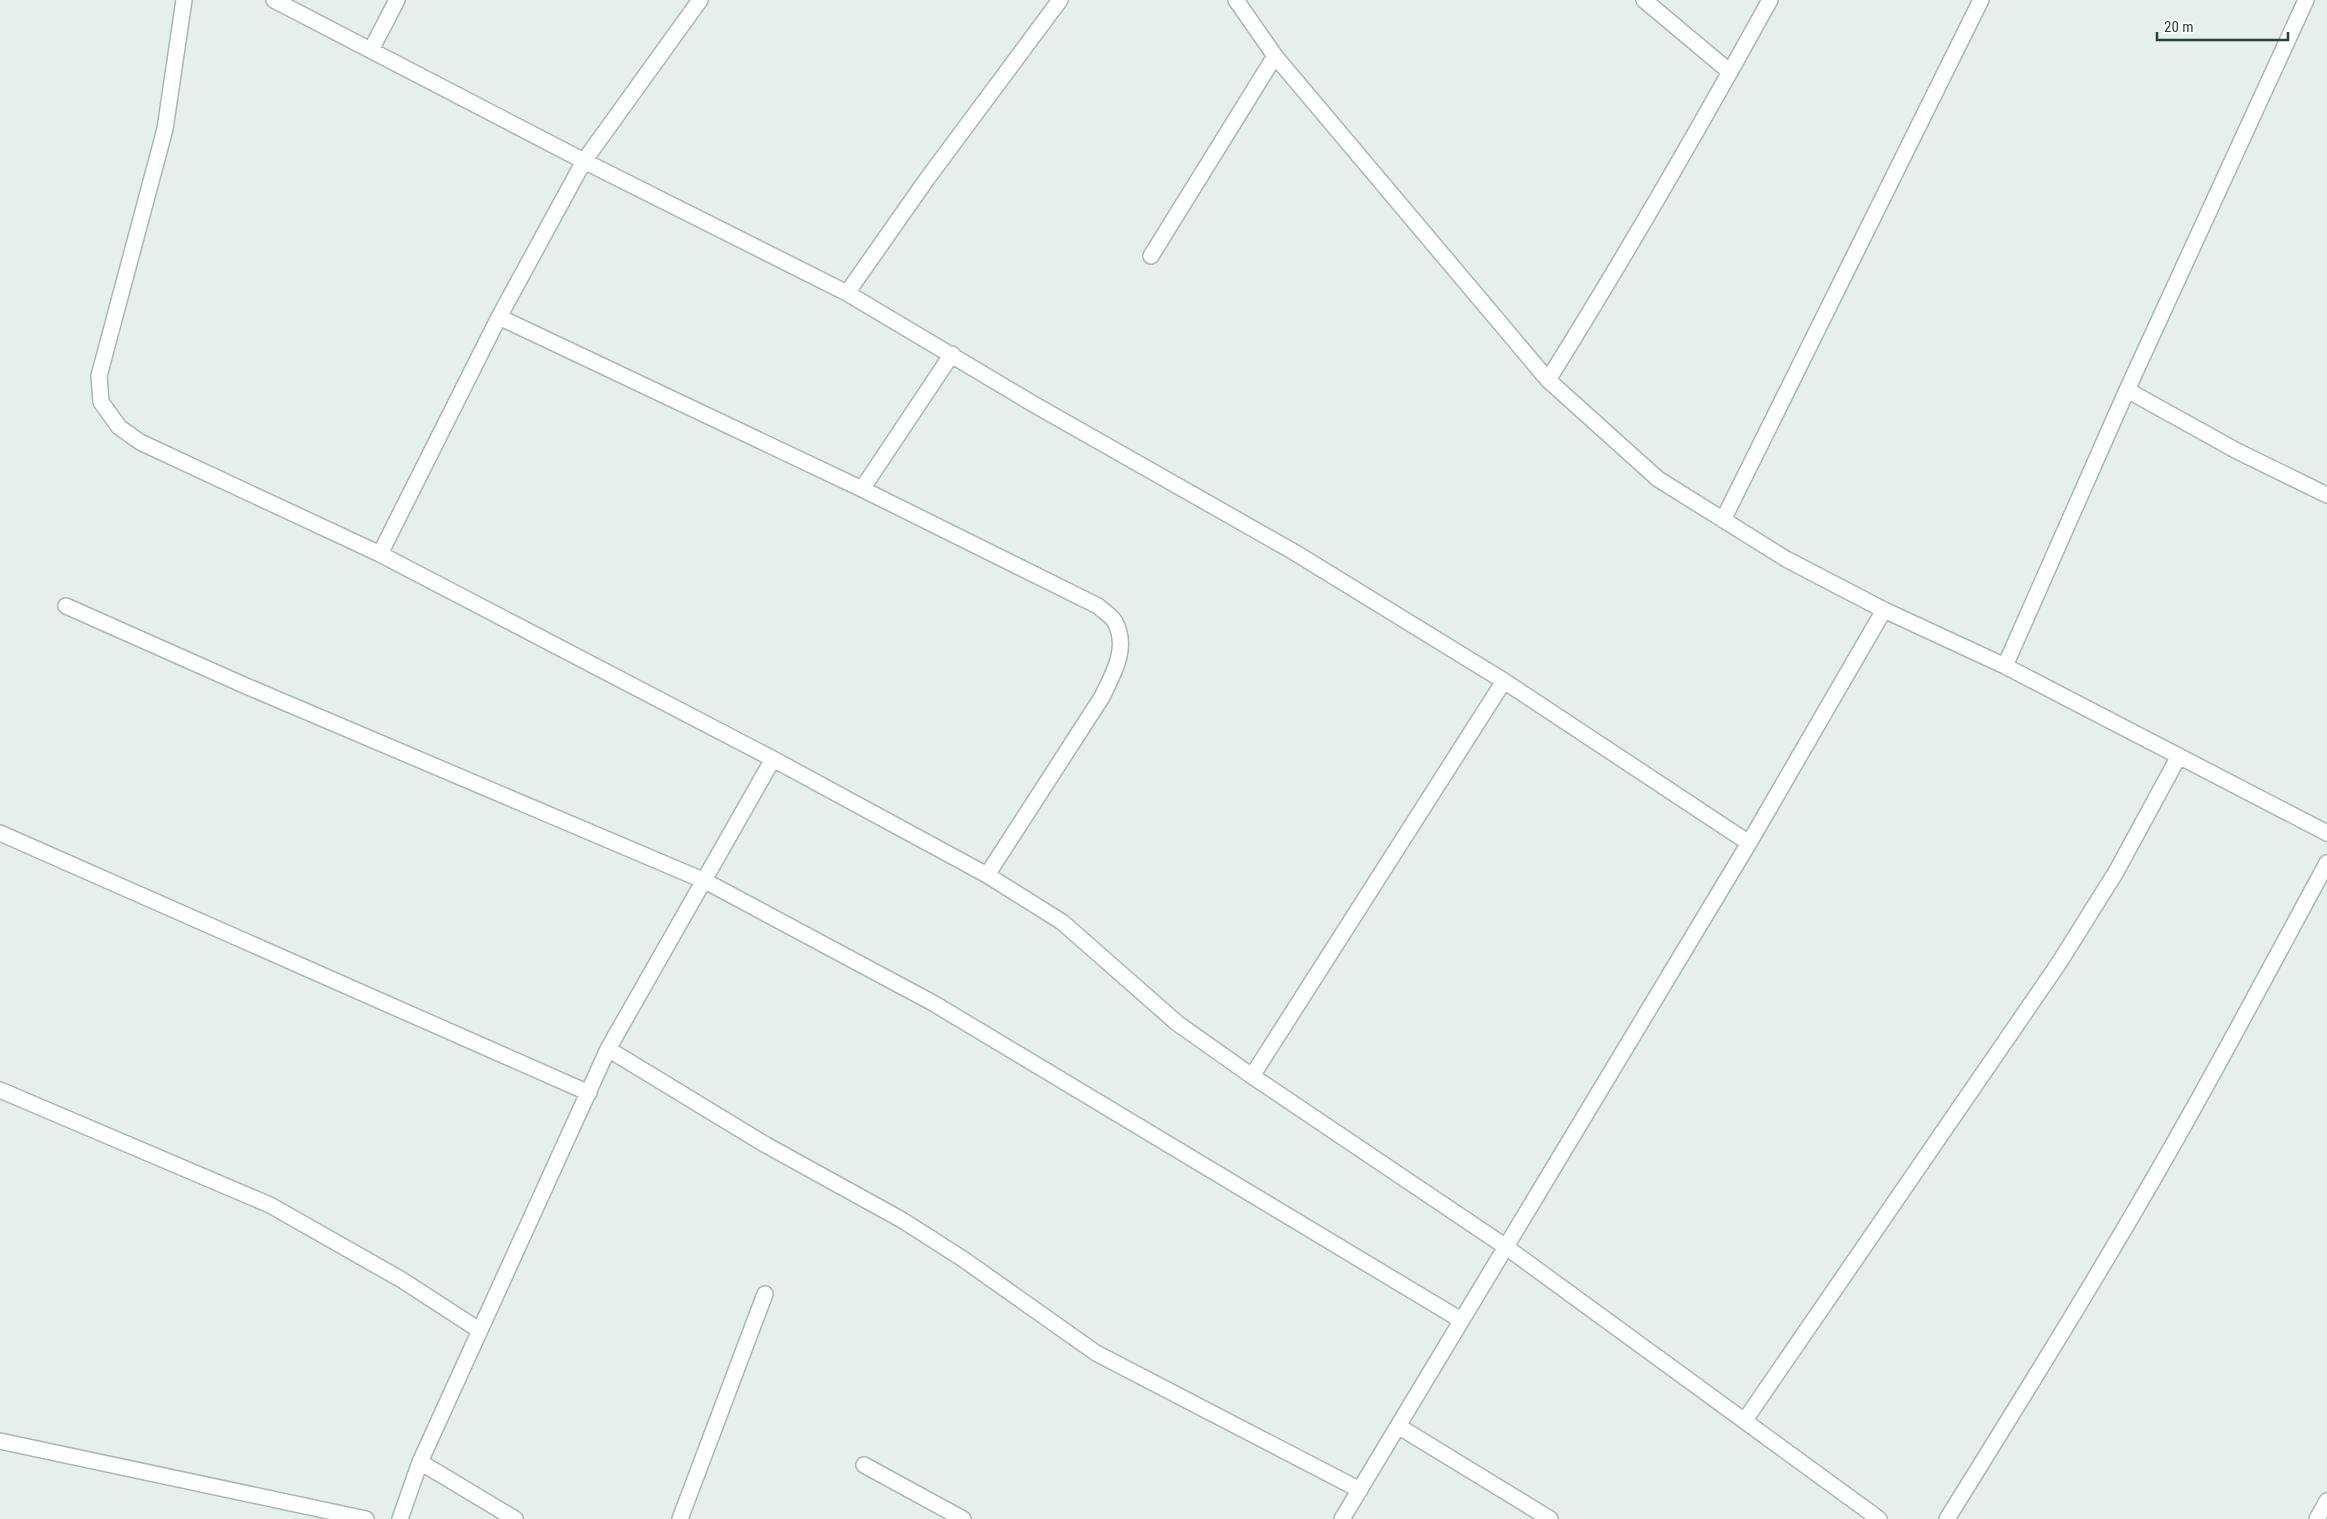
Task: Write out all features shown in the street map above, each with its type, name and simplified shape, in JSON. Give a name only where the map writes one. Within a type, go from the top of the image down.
[{"type":"street","points":[[184,0],[165,129],[99,376],[101,402],[119,427],[140,442],[380,554],[772,759],[987,875],[1062,922],[1177,1023],[1252,1076],[1506,1247],[1879,1519]]},
{"type":"street","points":[[274,0],[584,161],[847,293],[1035,405],[1294,552],[1504,681],[1749,843]]},
{"type":"street","points":[[371,50],[397,0]]},
{"type":"street","points":[[380,554],[499,316],[584,161],[700,0]]},
{"type":"street","points":[[847,293],[927,179],[1060,0]]},
{"type":"street","points":[[1236,0],[1275,56],[1548,380],[1658,479],[1786,559],[1884,610],[2005,666],[2327,832]]},
{"type":"street","points":[[1644,0],[1730,72]]},
{"type":"street","points":[[1548,380],[1626,255],[1770,0]]},
{"type":"street","points":[[1723,520],[1981,0]]},
{"type":"street","points":[[2005,666],[2127,390],[2306,0]]},
{"type":"street","points":[[1151,256],[1275,56]]},
{"type":"street","points":[[499,316],[862,489],[1098,606],[1115,621],[1122,639],[1117,666],[1102,697],[987,875]]},
{"type":"street","points":[[862,489],[952,354]]},
{"type":"street","points":[[2127,390],[2237,451],[2327,495]]},
{"type":"street","points":[[66,606],[246,686],[704,881],[933,1003],[1461,1320]]},
{"type":"street","points":[[1342,1519],[1749,843],[1884,610]]},
{"type":"street","points":[[1252,1076],[1504,681]]},
{"type":"street","points":[[1745,1420],[2059,963],[2116,872],[2179,756]]},
{"type":"street","points":[[400,1519],[420,1462],[608,1049],[772,759]]},
{"type":"street","points":[[0,833],[589,1093]]},
{"type":"street","points":[[1947,1519],[2057,1342],[2125,1227],[2192,1111],[2327,863]]},
{"type":"street","points":[[608,1049],[766,1145],[902,1220],[963,1260],[1096,1353],[1360,1490]]},
{"type":"street","points":[[0,1090],[270,1205],[332,1238],[402,1280],[479,1330]]},
{"type":"street","points":[[680,1519],[765,1294]]},
{"type":"street","points":[[1398,1426],[1550,1519]]},
{"type":"street","points":[[0,1440],[366,1519]]},
{"type":"street","points":[[420,1462],[515,1519]]},
{"type":"street","points":[[864,1465],[964,1519]]},
{"type":"street","points":[[2317,1519],[2327,1501]]}]
